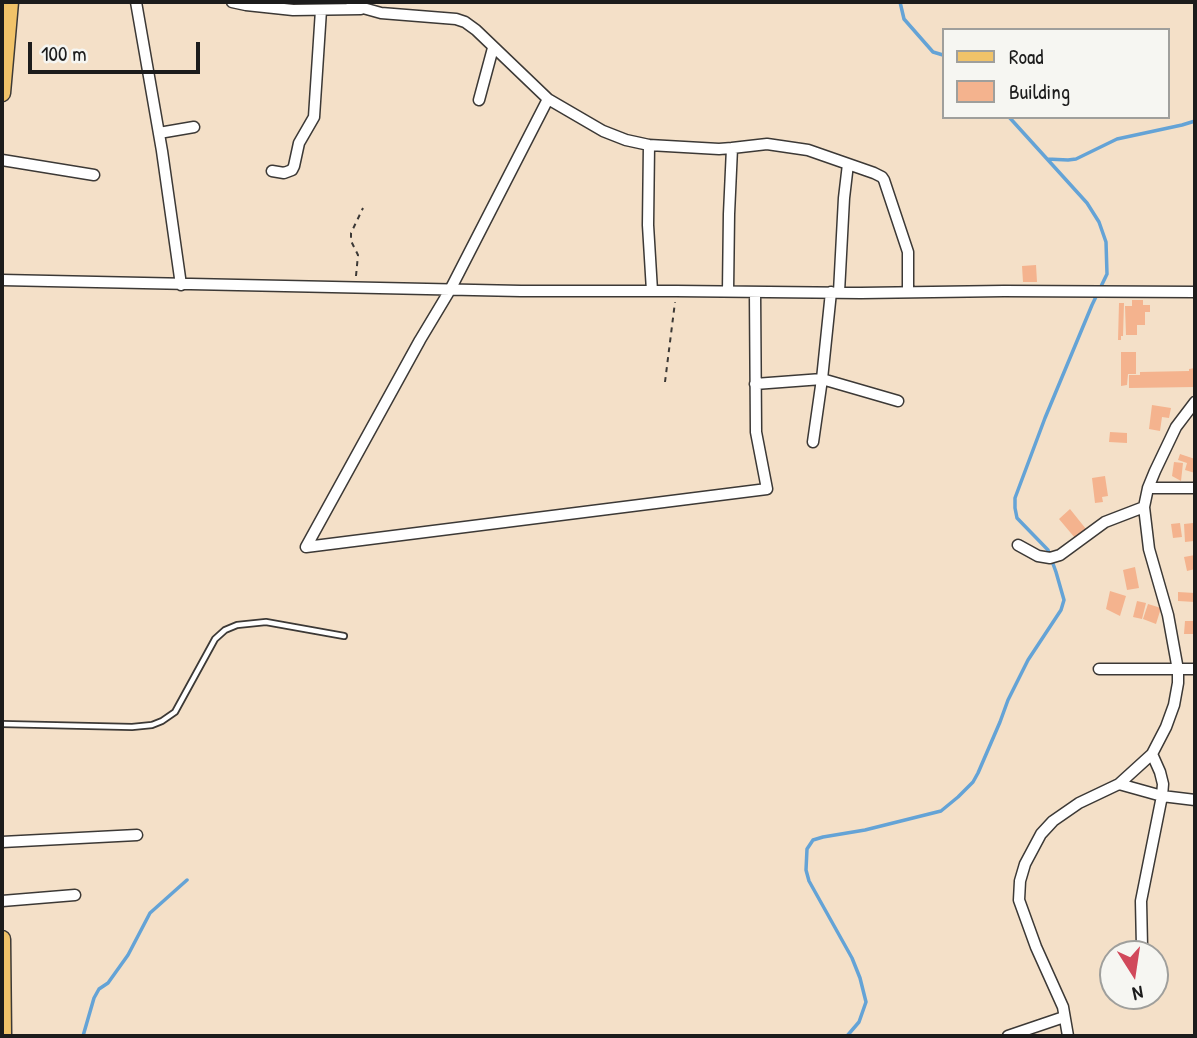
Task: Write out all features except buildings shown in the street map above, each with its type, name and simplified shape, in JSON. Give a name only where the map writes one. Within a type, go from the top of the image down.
[{"type":"main road","points":[[2,93],[4,33],[10,2]]},
{"type":"main road","points":[[2,939],[3,1034]]},
{"type":"street","points":[[136,2],[159,133],[181,285]]},
{"type":"street","points":[[233,2],[293,10],[363,8]]},
{"type":"street","points":[[351,2],[381,13],[466,22],[548,99],[603,131],[626,140],[649,145],[732,149],[754,145],[779,145],[808,150],[874,173],[884,180],[908,252],[908,292]]},
{"type":"street","points":[[272,172],[287,172],[294,166],[299,143],[314,117],[321,10]]},
{"type":"street","points":[[479,100],[493,48]]},
{"type":"street","points":[[548,99],[450,290],[306,547],[767,489],[756,432],[755,292]]},
{"type":"street","points":[[159,133],[194,127]]},
{"type":"street","points":[[649,145],[652,291]]},
{"type":"street","points":[[729,291],[732,149]]},
{"type":"street","points":[[2,160],[94,175]]},
{"type":"street","points":[[813,442],[835,292],[848,164]]},
{"type":"street","points":[[2,280],[450,290],[1195,292]]},
{"type":"street","points":[[755,384],[822,379],[898,401]]},
{"type":"street","points":[[1068,1036],[1063,1007],[1019,901],[1020,881],[1032,848],[1053,821],[1079,803],[1119,784],[1152,754],[1166,727],[1174,705],[1178,670],[1168,615],[1149,549],[1144,507],[1148,488],[1176,428],[1195,402]]},
{"type":"street","points":[[1148,488],[1195,488]]},
{"type":"street","points":[[1018,545],[1038,556],[1050,558],[1060,555],[1105,522],[1144,507]]},
{"type":"street","points":[[1099,669],[1195,669]]},
{"type":"street","points":[[1142,940],[1141,901],[1163,784],[1152,754]]},
{"type":"street","points":[[1119,784],[1162,796],[1195,800]]},
{"type":"street","points":[[2,842],[137,835]]},
{"type":"street","points":[[2,901],[75,895]]},
{"type":"street","points":[[1008,1036],[1065,1017]]},
{"type":"lane","points":[[2,724],[152,725],[174,712],[215,639],[225,630],[237,625],[266,622],[344,636]]},
{"type":"path","points":[[355,287],[359,262],[351,241],[351,233],[363,208]]},
{"type":"path","points":[[665,382],[676,290]]},
{"type":"waterway","points":[[900,2],[904,19],[933,52],[942,55]]},
{"type":"waterway","points":[[847,1036],[859,1022],[866,1002],[852,958],[809,881],[806,870],[807,849],[813,840],[823,837],[865,830],[941,811],[958,797],[978,773],[1008,700],[1028,660],[1061,610],[1064,600],[1048,550],[1017,518],[1015,498],[1045,418],[1107,274],[1106,242],[1099,222],[1087,203],[1011,119]]},
{"type":"waterway","points":[[1047,159],[1076,159],[1117,139],[1195,121]]},
{"type":"waterway","points":[[83,1036],[99,989],[108,983],[128,955],[150,913],[187,880]]}]
